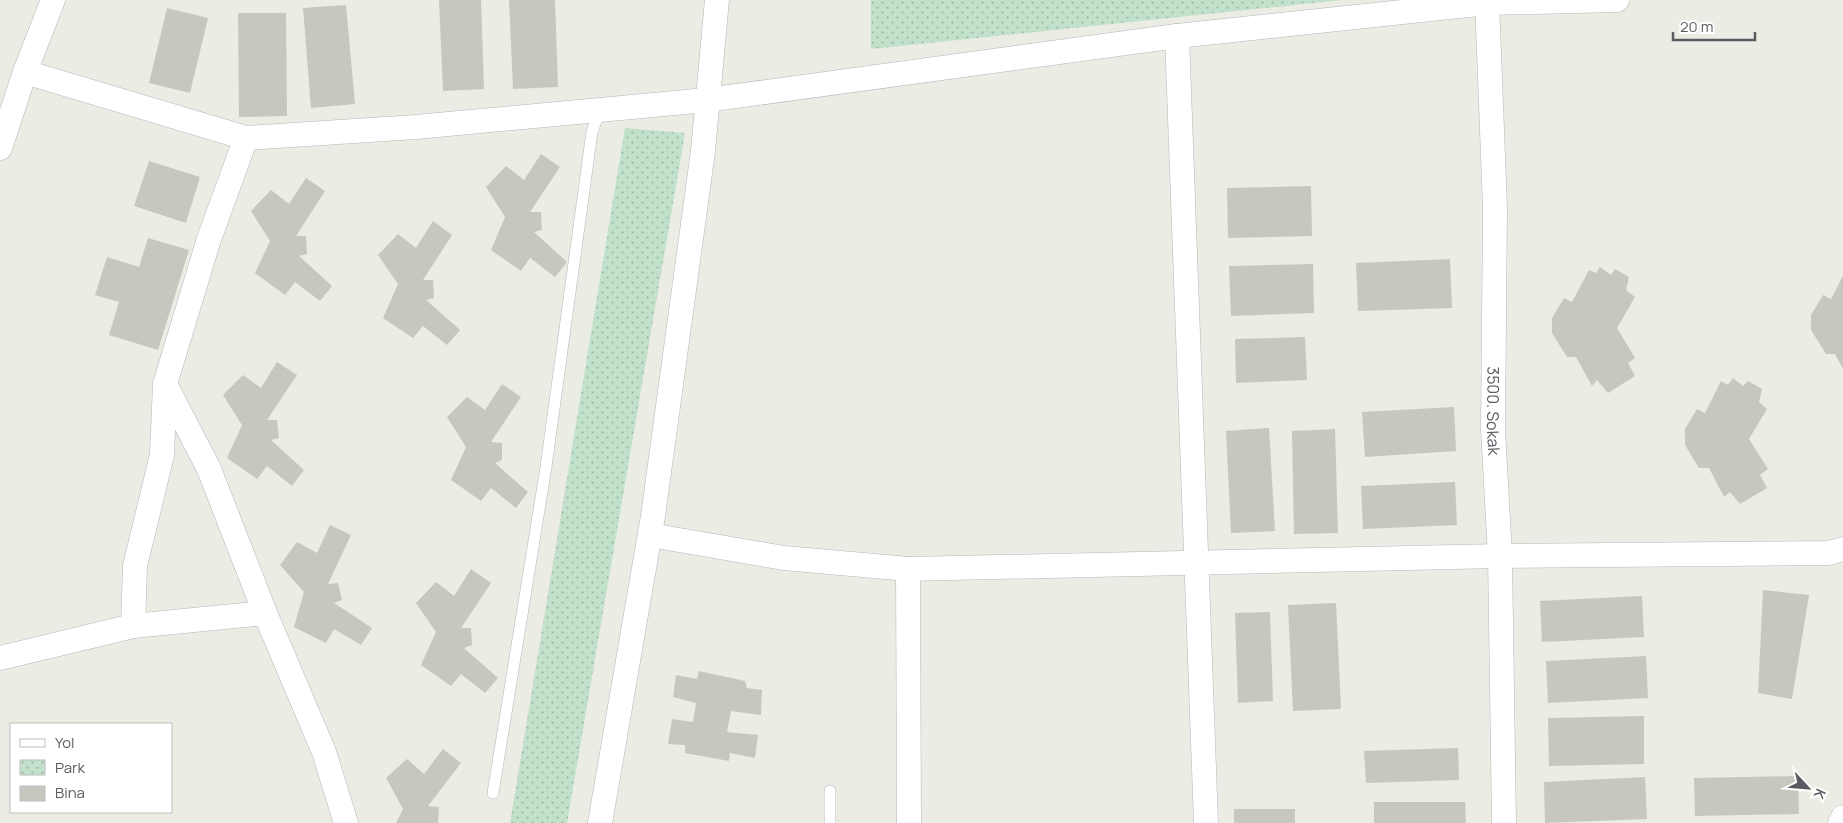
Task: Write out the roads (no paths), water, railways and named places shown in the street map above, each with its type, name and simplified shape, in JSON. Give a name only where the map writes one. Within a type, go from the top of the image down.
[{"type":"street","points":[[0,148],[25,72],[53,0]]},
{"type":"street","points":[[600,823],[650,535],[702,161],[716,0]]},
{"type":"street","points":[[25,72],[246,138],[416,127],[707,100],[1177,36],[1487,1],[1617,0]]},
{"type":"street","name":"3500. Sokak","points":[[1487,1],[1495,208],[1492,429],[1500,556],[1504,823]]},
{"type":"street","points":[[1177,36],[1206,823]]},
{"type":"street","points":[[133,626],[135,566],[162,455],[165,384],[209,239],[246,138]]},
{"type":"street","points":[[165,384],[209,469],[265,613],[324,752],[346,823]]},
{"type":"street","points":[[650,535],[784,558],[908,569],[1500,556],[1829,553],[1843,549]]},
{"type":"street","points":[[908,569],[909,823]]},
{"type":"street","points":[[0,658],[133,626],[265,613]]},
{"type":"street","points":[[1840,823],[1843,817]]},
{"type":"lane","points":[[493,793],[546,468],[592,132],[600,110]]},
{"type":"lane","points":[[830,791],[830,823]]}]
